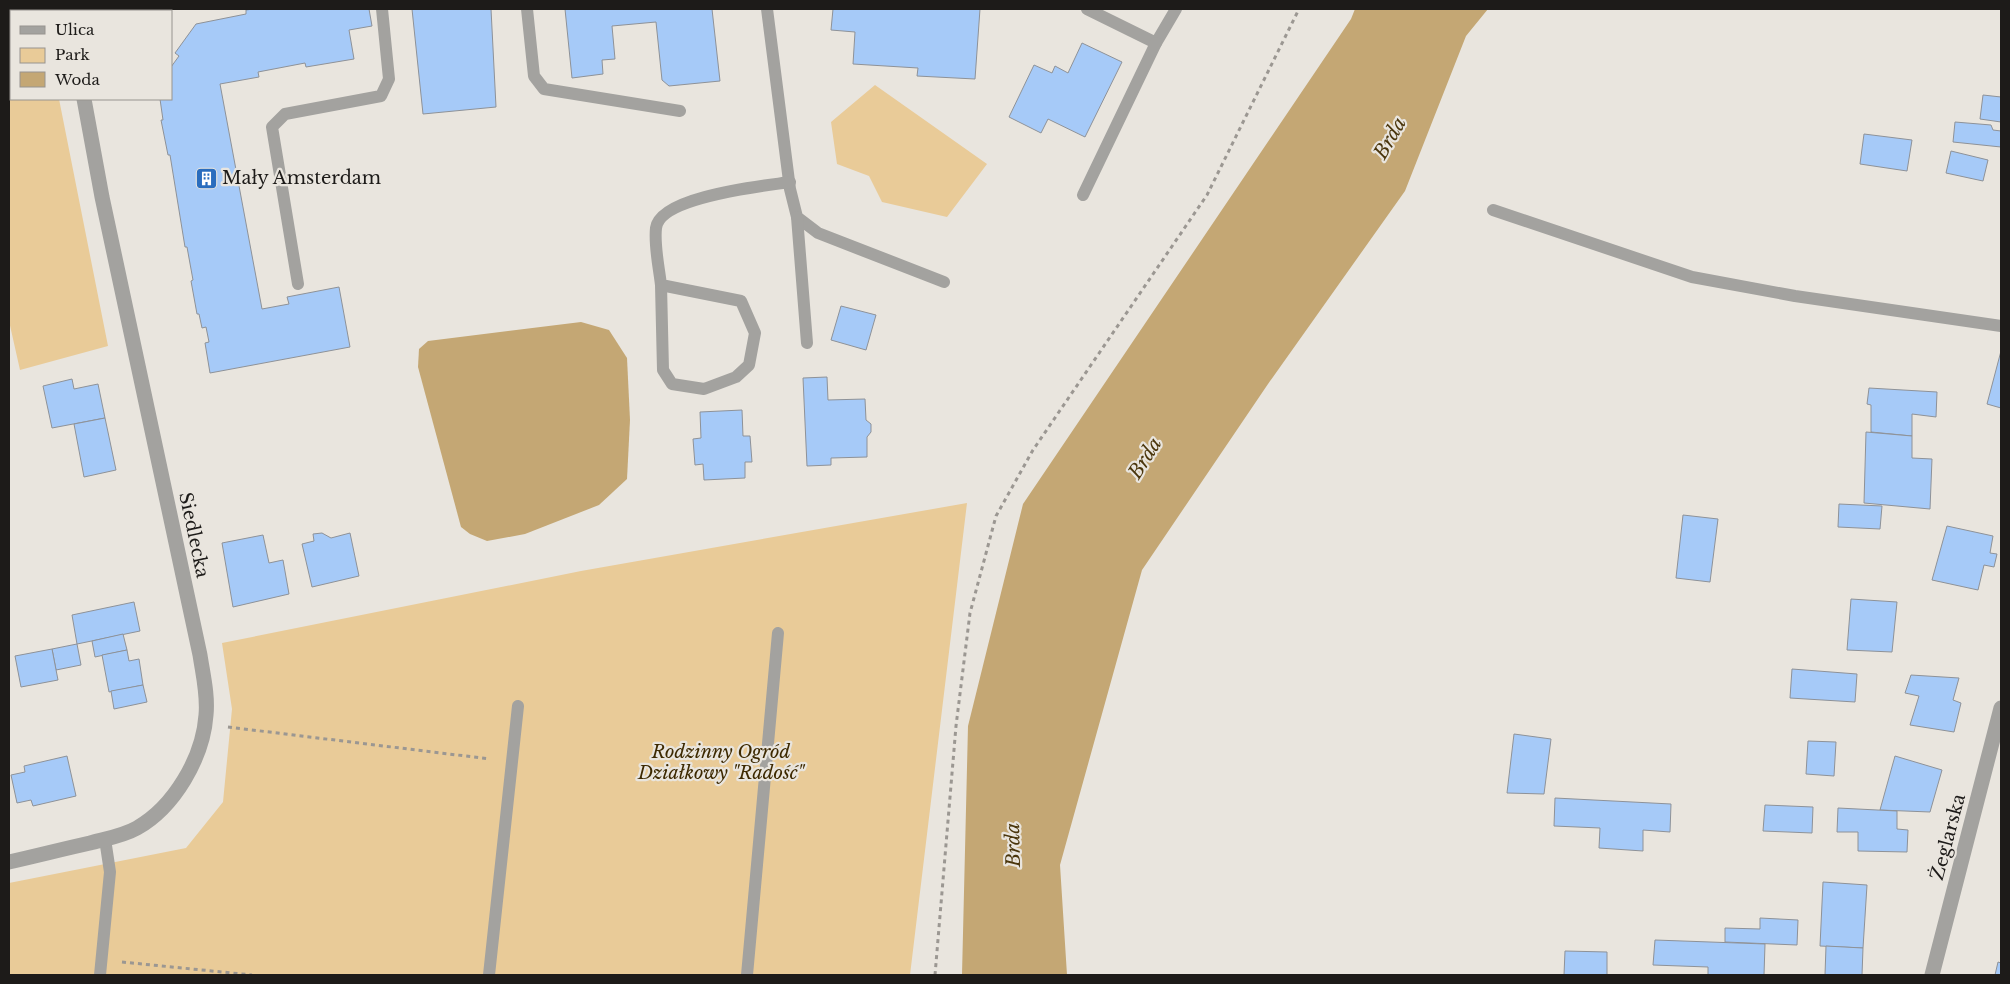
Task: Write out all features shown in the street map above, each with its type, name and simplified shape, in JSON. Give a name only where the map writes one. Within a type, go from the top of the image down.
[{"type":"street","name":"Siedlecka","points":[[9,862],[105,839],[136,829],[154,816],[182,783],[196,758],[203,736],[206,693],[169,506],[102,197],[84,100]]},
{"type":"street","name":"Żeglarska","points":[[1932,975],[2001,708]]},
{"type":"lane","points":[[298,284],[272,127],[285,114],[381,96],[389,79],[382,9]]},
{"type":"lane","points":[[527,9],[534,76],[544,89],[680,112]]},
{"type":"lane","points":[[767,9],[790,182],[797,217],[807,343]]},
{"type":"lane","points":[[1087,9],[1156,43]]},
{"type":"lane","points":[[1083,196],[1156,43],[1176,9]]},
{"type":"lane","points":[[661,285],[741,301],[755,333],[750,365],[736,378],[704,389],[672,384],[663,370],[661,285],[656,226],[663,214],[702,196],[790,182]]},
{"type":"lane","points":[[1493,210],[1692,277],[1795,296],[2001,326]]},
{"type":"lane","points":[[797,217],[818,233],[944,282]]},
{"type":"lane","points":[[747,975],[778,632]]},
{"type":"lane","points":[[489,975],[518,706]]},
{"type":"lane","points":[[100,975],[110,872],[105,839]]},
{"type":"path","points":[[935,975],[956,726],[970,613],[996,516],[1033,450],[1207,195],[1299,9]]},
{"type":"path","points":[[230,727],[512,762]]},
{"type":"path","points":[[102,960],[252,975]]},
{"type":"green space","points":[[9,33],[10,100],[59,100],[108,346],[20,370],[9,321]]},
{"type":"green space","points":[[875,85],[987,164],[947,217],[882,202],[869,176],[837,164],[831,122]]},
{"type":"green space","name":"Rodzinny Ogród Działkowy \"Radość\"","points":[[967,503],[910,975],[9,975],[9,883],[186,848],[223,802],[232,709],[222,643],[581,571]]},
{"type":"water","name":"Brda","points":[[1355,9],[1488,9],[1466,36],[1405,191],[1268,384],[1142,570],[1060,865],[1067,975],[962,975],[968,726],[1023,504],[1351,19]]},
{"type":"water","points":[[581,322],[609,330],[627,358],[630,420],[627,479],[599,505],[525,534],[487,541],[470,534],[461,527],[418,367],[419,349],[428,341]]},
{"type":"building","name":"Mały Amsterdam","points":[[369,9],[372,26],[349,30],[354,59],[306,67],[305,63],[258,72],[259,77],[220,84],[262,309],[289,304],[287,297],[339,287],[350,347],[210,373],[205,343],[209,342],[206,327],[202,328],[199,314],[197,314],[191,281],[193,280],[187,247],[185,247],[170,155],[168,155],[161,120],[163,120],[160,100],[172,100],[172,66],[179,56],[175,53],[196,24],[246,14],[246,10]]},
{"type":"building","points":[[412,9],[491,9],[496,107],[423,114]]},
{"type":"building","points":[[565,9],[712,9],[720,81],[669,86],[662,80],[656,22],[612,26],[615,59],[602,60],[603,74],[572,78]]},
{"type":"building","points":[[833,9],[980,9],[975,79],[917,76],[918,68],[853,64],[855,32],[831,30]]},
{"type":"building","points":[[1082,43],[1122,62],[1085,137],[1048,119],[1041,133],[1009,117],[1034,65],[1052,73],[1055,66],[1068,73]]},
{"type":"building","points":[[1983,95],[2001,97],[2001,122],[1980,119]]},
{"type":"building","points":[[1955,122],[1991,125],[1993,130],[2001,131],[2001,147],[1953,142]]},
{"type":"building","points":[[1864,134],[1912,140],[1907,171],[1860,164]]},
{"type":"building","points":[[1951,151],[1988,160],[1983,181],[1946,173]]},
{"type":"building","points":[[841,306],[876,315],[866,350],[831,340]]},
{"type":"building","points":[[2001,351],[2001,408],[1987,404]]},
{"type":"building","points":[[827,377],[828,400],[865,399],[866,420],[871,424],[871,432],[867,437],[867,457],[831,458],[831,465],[807,466],[803,378]]},
{"type":"building","points":[[72,379],[74,389],[98,384],[105,418],[52,428],[43,386]]},
{"type":"building","points":[[1869,388],[1937,392],[1936,417],[1912,414],[1912,436],[1871,432],[1871,405],[1867,404]]},
{"type":"building","points":[[742,410],[743,436],[750,436],[752,462],[745,462],[745,478],[704,480],[703,464],[695,465],[693,439],[701,438],[700,412]]},
{"type":"building","points":[[105,418],[116,470],[84,477],[74,424]]},
{"type":"building","points":[[1866,432],[1912,436],[1912,458],[1932,459],[1930,509],[1864,503]]},
{"type":"building","points":[[1839,504],[1882,506],[1880,529],[1838,527]]},
{"type":"building","points":[[1683,515],[1718,519],[1710,582],[1676,578]]},
{"type":"building","points":[[1947,526],[1993,536],[1990,553],[1997,554],[1994,567],[1984,565],[1978,590],[1932,580]]},
{"type":"building","points":[[322,533],[331,538],[350,533],[359,576],[312,587],[302,544],[314,541],[313,534]]},
{"type":"building","points":[[263,535],[269,563],[283,560],[289,594],[233,607],[222,543]]},
{"type":"building","points":[[1851,599],[1897,602],[1892,652],[1847,650]]},
{"type":"building","points":[[134,602],[140,631],[77,644],[72,615]]},
{"type":"building","points":[[123,634],[127,650],[95,657],[92,641]]},
{"type":"building","points":[[77,644],[81,665],[56,670],[52,649]]},
{"type":"building","points":[[52,649],[58,680],[21,687],[15,656]]},
{"type":"building","points":[[127,650],[129,661],[139,659],[143,685],[109,692],[102,655]]},
{"type":"building","points":[[1792,669],[1857,674],[1855,702],[1790,698]]},
{"type":"building","points":[[1911,675],[1959,678],[1953,700],[1961,703],[1954,732],[1910,725],[1919,696],[1905,693]]},
{"type":"building","points":[[143,685],[147,702],[114,709],[111,691]]},
{"type":"building","points":[[1514,734],[1551,739],[1544,794],[1507,793]]},
{"type":"building","points":[[1808,741],[1836,742],[1834,776],[1806,774]]},
{"type":"building","points":[[67,756],[76,796],[33,806],[31,800],[17,803],[11,775],[25,772],[24,766]]},
{"type":"building","points":[[1895,756],[1942,770],[1930,812],[1880,810]]},
{"type":"building","points":[[1555,798],[1671,804],[1670,832],[1643,830],[1643,851],[1599,848],[1600,828],[1554,826]]},
{"type":"building","points":[[1765,805],[1813,807],[1812,833],[1763,831]]},
{"type":"building","points":[[1838,808],[1897,811],[1897,829],[1908,830],[1907,852],[1858,851],[1858,832],[1837,832]]},
{"type":"building","points":[[1823,882],[1867,885],[1863,948],[1820,946]]},
{"type":"building","points":[[1760,918],[1798,920],[1797,945],[1725,942],[1725,928],[1760,929]]},
{"type":"building","points":[[1655,940],[1765,944],[1764,975],[1708,975],[1708,967],[1653,965]]},
{"type":"building","points":[[1826,946],[1863,948],[1862,975],[1825,975]]},
{"type":"building","points":[[1565,951],[1607,952],[1607,975],[1564,975]]},
{"type":"building","points":[[1998,962],[2001,963],[2001,975],[1995,975]]},
{"type":"place","name":"Mały Amsterdam","points":[[206,178]]}]
